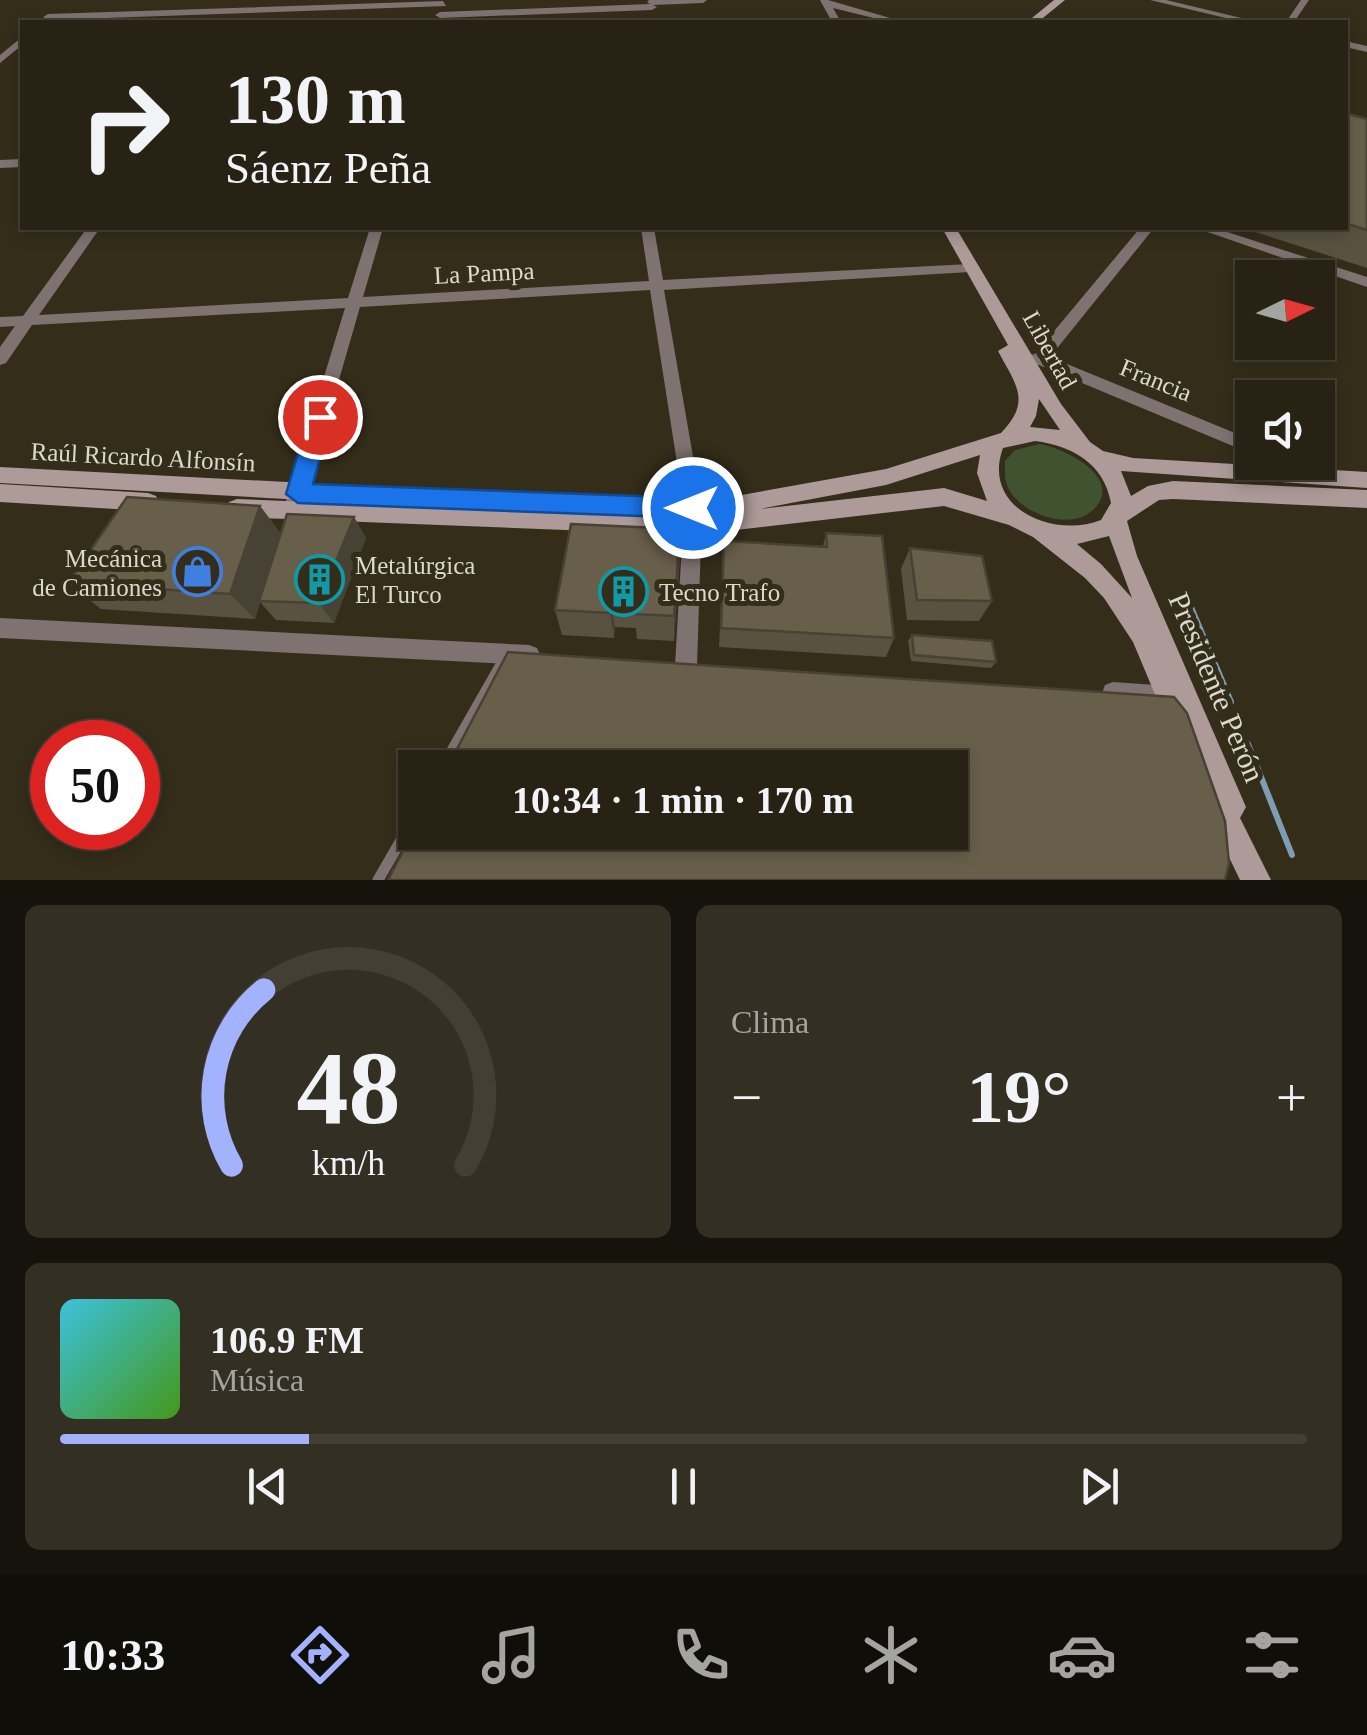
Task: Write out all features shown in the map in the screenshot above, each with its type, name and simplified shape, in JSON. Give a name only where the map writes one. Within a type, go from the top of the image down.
[{"type":"main road","points":[[1035,20],[1060,0]]},
{"type":"main road","name":"Libertad","points":[[950,230],[970,268],[1034,360],[1064,424],[1094,454]]},
{"type":"main road","name":"Libertad","points":[[970,268],[970,280],[1031,405],[1028,419],[1000,441]]},
{"type":"main road","points":[[1235,472],[1132,466],[1046,434],[1000,441],[988,463],[989,482],[1000,502],[1030,525],[1078,537],[1100,532],[1155,492],[1367,500]]},
{"type":"main road","name":"Raúl Ricardo Alfonsín","points":[[693,517],[845,486],[1000,441]]},
{"type":"main road","points":[[1094,454],[1120,490],[1117,518]]},
{"type":"main road","name":"Raúl Ricardo Alfonsín","points":[[0,475],[294,502]]},
{"type":"main road","points":[[1335,478],[1367,480]]},
{"type":"main road","name":"Raúl Ricardo Alfonsín","points":[[0,493],[693,517],[944,497],[1030,525]]},
{"type":"main road","name":"Presidente Perón","points":[[1117,518],[1256,880]]},
{"type":"main road","name":"Presidente Perón","points":[[1030,525],[1094,570],[1134,615],[1188,742],[1256,880]]},
{"type":"street","points":[[45,20],[66,0]]},
{"type":"street","points":[[486,13],[488,0]]},
{"type":"street","points":[[45,20],[252,5],[444,2],[439,19],[703,0]]},
{"type":"street","points":[[1154,0],[1244,20]]},
{"type":"street","points":[[830,3],[891,20]]},
{"type":"street","points":[[0,59],[20,42]]},
{"type":"street","points":[[0,359],[93,230]]},
{"type":"street","points":[[294,502],[375,230]]},
{"type":"street","points":[[647,230],[660,288],[693,517],[686,666]]},
{"type":"street","points":[[1034,360],[1146,230]]},
{"type":"street","points":[[1209,230],[1367,282]]},
{"type":"street","name":"La Pampa","points":[[0,322],[970,268]]},
{"type":"street","name":"Francia","points":[[1034,360],[1235,440]]},
{"type":"street","points":[[0,628],[547,656]]},
{"type":"street","points":[[1092,692],[1170,697]]},
{"type":"lane","points":[[452,750],[508,654]]},
{"type":"lane","points":[[378,880],[398,845]]},
{"type":"green space","points":[[1040,444],[1075,458],[1097,475],[1102,497],[1094,509],[1084,516],[1059,519],[1033,511],[1013,495],[1006,482],[1005,461],[1015,450]]},
{"type":"building","points":[[1348,114],[1367,119],[1367,230],[1348,224]]},
{"type":"building","points":[[127,497],[260,506],[230,594],[68,583]]},
{"type":"building","points":[[287,514],[354,517],[319,603],[259,601]]},
{"type":"building","name":"Tecno Trafo","points":[[571,524],[680,529],[674,616],[634,614],[636,603],[611,601],[610,613],[555,610]]},
{"type":"building","points":[[826,533],[882,536],[894,638],[721,628],[724,541],[827,547]]},
{"type":"building","points":[[910,548],[982,556],[992,601],[917,600]]},
{"type":"building","points":[[912,635],[992,641],[996,662],[914,655]]},
{"type":"building","points":[[508,652],[1174,697],[1187,713],[1225,821],[1229,864],[1225,880],[388,880],[404,850],[968,850],[968,750],[456,750]]},
{"type":"waterway","points":[[1190,605],[1231,702]]},
{"type":"waterway","points":[[1248,744],[1292,855]]},
{"type":"place","name":"Mecánica de Camiones","points":[[197,572]]},
{"type":"place","name":"Metalúrgica El Turco","points":[[320,579]]},
{"type":"place","name":"Tecno Trafo","points":[[624,592]]},
{"type":"route","points":[[320,417],[298,494],[693,508]]}]
